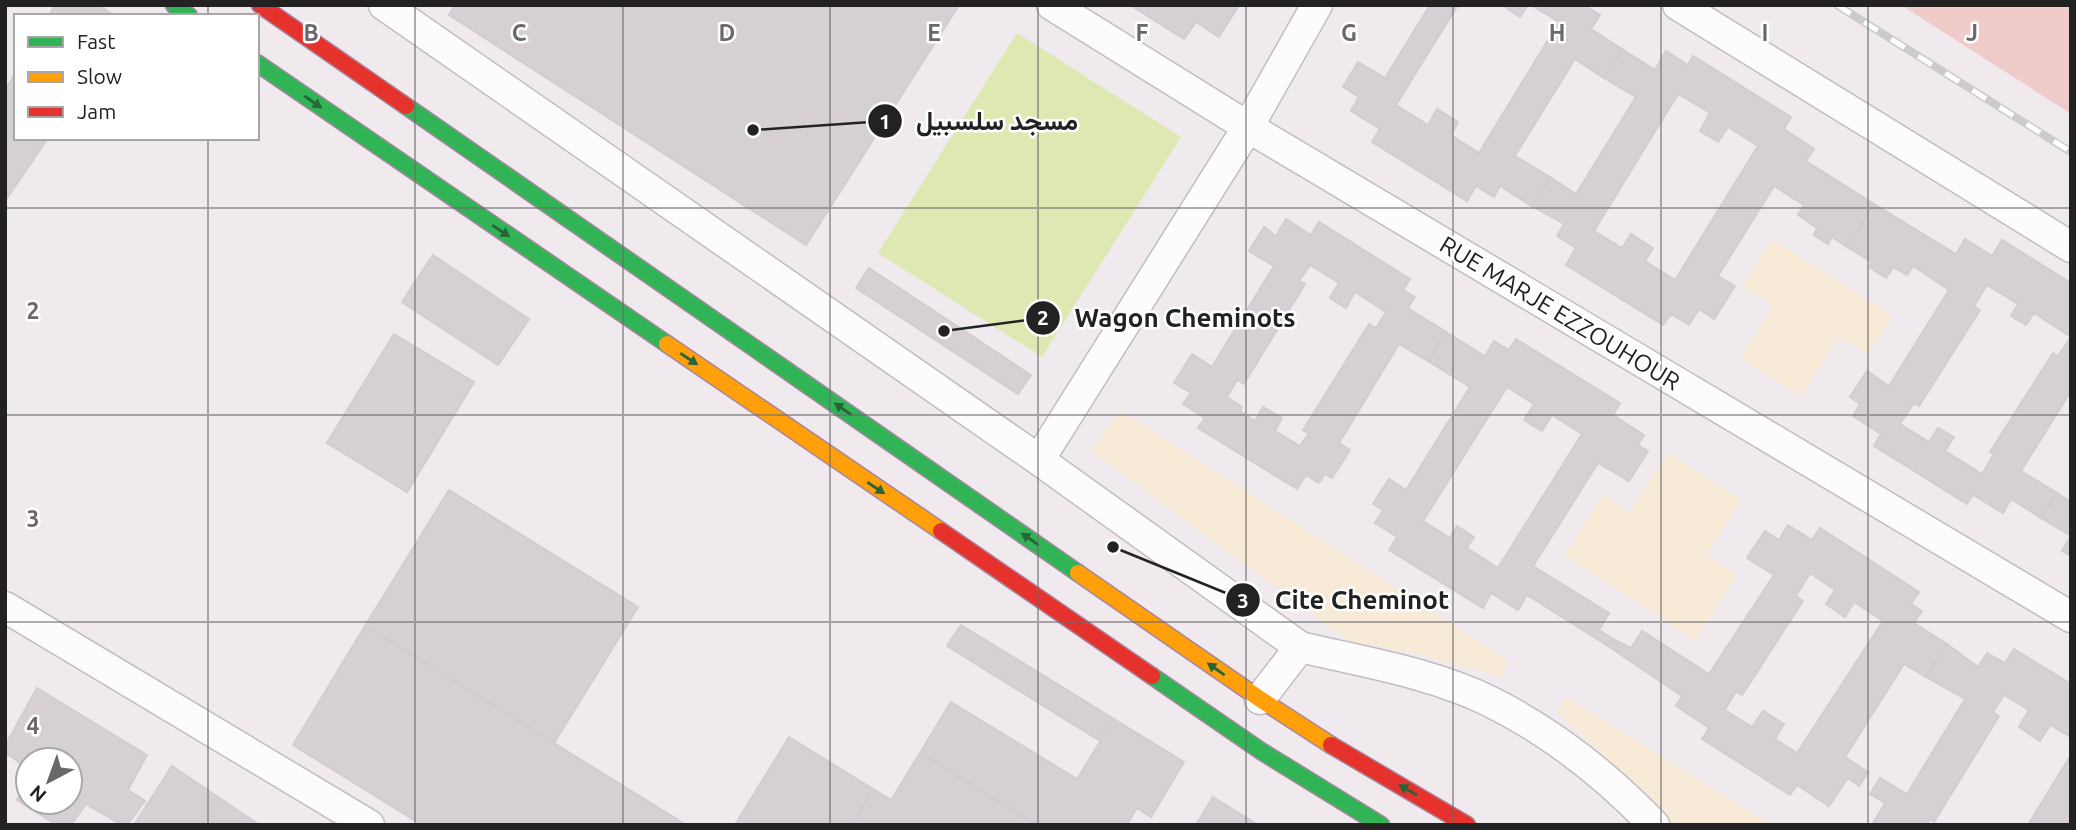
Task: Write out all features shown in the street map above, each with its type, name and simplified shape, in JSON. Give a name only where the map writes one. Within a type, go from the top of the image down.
[{"type":"main road","points":[[260,5],[1260,699],[1328,743],[1467,825]]},
{"type":"main road","points":[[259,64],[1250,743],[1381,825]]},
{"type":"street","points":[[384,5],[417,15],[1300,647],[1404,673],[1489,701],[1562,743],[1619,788],[1654,825]]},
{"type":"street","name":"RUE MARJE EZZOUHOUR","points":[[1052,5],[1248,127],[2071,617]]},
{"type":"street","points":[[1039,460],[1248,127],[1317,5]]},
{"type":"street","points":[[1678,5],[2071,247]]},
{"type":"street","points":[[5,607],[369,825]]},
{"type":"street","points":[[1260,699],[1300,647]]},
{"type":"shaded area","points":[[1901,5],[2071,5],[2071,114]]},
{"type":"shaded area","points":[[1772,239],[1893,316],[1868,354],[1839,337],[1800,396],[1740,358],[1773,306],[1742,286]]},
{"type":"shaded area","points":[[1120,410],[1509,661],[1503,677],[1419,654],[1349,641],[1091,451]]},
{"type":"shaded area","points":[[1668,452],[1741,500],[1706,555],[1737,575],[1695,640],[1564,555],[1604,495],[1629,512]]},
{"type":"shaded area","points":[[1566,697],[1771,825],[1674,825],[1632,780],[1556,712]]},
{"type":"green space","points":[[1017,33],[1181,137],[1042,357],[878,253]]},
{"type":"building","points":[[55,5],[98,5],[112,14],[50,14]]},
{"type":"building","points":[[455,5],[959,5],[806,245],[449,15]]},
{"type":"building","points":[[1130,5],[1239,5],[1219,37],[1196,22],[1184,39]]},
{"type":"building","points":[[1430,5],[1458,5],[1396,105],[1428,125],[1437,109],[1458,122],[1451,135],[1479,153],[1559,22],[1531,5],[1584,5],[1600,15],[1591,29],[1622,49],[1604,78],[1575,59],[1515,156],[1550,177],[1532,206],[1500,186],[1494,197],[1476,186],[1467,201],[1372,142],[1380,129],[1351,111],[1359,97],[1343,87],[1358,62],[1385,78]]},
{"type":"building","points":[[1528,5],[1520,17],[1505,7]]},
{"type":"building","points":[[1622,49],[1655,70],[1666,51],[1688,65],[1693,56],[1791,117],[1784,129],[1814,149],[1806,161],[1874,204],[1847,247],[1832,237],[1828,244],[1814,235],[1817,228],[1798,215],[1804,205],[1774,186],[1718,276],[1735,286],[1714,319],[1699,309],[1689,325],[1671,314],[1663,325],[1566,265],[1576,248],[1557,236],[1564,224],[1532,206],[1550,177],[1576,194],[1636,97],[1604,78]],"holes":[[[1678,94],[1710,113],[1700,131],[1718,142],[1728,127],[1758,146],[1675,280],[1645,261],[1653,248],[1631,234],[1622,248],[1594,231]]]},
{"type":"building","points":[[14,75],[14,140],[47,140],[5,201],[5,90]]},
{"type":"building","points":[[1874,204],[1956,254],[1965,239],[1992,256],[2002,240],[2071,283],[2071,337],[2071,391],[2021,471],[2057,493],[2041,518],[2011,499],[2003,513],[1973,495],[1967,504],[1874,446],[1881,434],[1853,416],[1860,404],[1850,397],[1867,371],[1889,386],[1949,290],[1913,266],[1907,275],[1893,267],[1886,278],[1869,267],[1872,262],[1847,247]],"holes":[[[1987,285],[2018,304],[2011,316],[2026,325],[2034,313],[2071,337],[2058,356],[2053,353],[1990,452],[1994,454],[1982,474],[1945,451],[1954,437],[1938,428],[1929,442],[1900,424],[1914,403],[1919,406],[1980,310],[1974,306]]]},
{"type":"building","points":[[1286,219],[1311,235],[1319,222],[1410,279],[1403,290],[1415,297],[1408,308],[1446,332],[1428,361],[1399,344],[1339,443],[1350,450],[1332,478],[1325,474],[1319,483],[1306,475],[1297,489],[1198,428],[1205,418],[1183,404],[1191,393],[1174,383],[1192,354],[1212,367],[1274,266],[1249,251],[1264,227],[1276,236]],"holes":[[[1310,265],[1339,283],[1330,298],[1346,308],[1355,292],[1386,312],[1376,328],[1369,324],[1303,430],[1309,433],[1300,446],[1275,431],[1282,418],[1263,407],[1255,421],[1240,411],[1242,407],[1227,397],[1237,380],[1244,384],[1305,284],[1299,281]]]},
{"type":"building","points":[[433,255],[529,319],[498,365],[402,302]]},
{"type":"building","points":[[869,268],[1031,375],[1018,394],[856,288]]},
{"type":"building","points":[[1446,332],[1485,356],[1494,341],[1509,350],[1516,339],[1620,403],[1613,415],[1644,435],[1638,445],[1648,451],[1629,481],[1598,463],[1533,566],[1609,613],[1599,630],[1613,639],[1608,646],[1527,595],[1518,610],[1491,593],[1483,608],[1389,550],[1397,537],[1375,523],[1383,510],[1373,504],[1389,479],[1406,490],[1470,387],[1428,361]],"holes":[[[1507,387],[1534,404],[1524,420],[1542,431],[1552,415],[1582,434],[1498,568],[1467,548],[1474,537],[1457,526],[1450,538],[1423,521]]]},
{"type":"building","points":[[394,334],[474,382],[407,492],[327,443]]},
{"type":"building","points":[[449,490],[638,607],[554,743],[365,626]]},
{"type":"building","points":[[2057,493],[2071,502],[2071,536],[2041,518]]},
{"type":"building","points":[[1788,525],[1812,540],[1820,528],[1919,592],[1911,604],[1922,611],[1914,623],[1947,644],[1926,677],[1904,664],[1845,757],[1868,772],[1859,786],[1848,778],[1829,806],[1797,785],[1790,795],[1702,739],[1709,728],[1676,706],[1682,696],[1608,646],[1613,639],[1631,648],[1642,631],[1709,674],[1774,575],[1747,558],[1765,531],[1779,540]],"holes":[[[1810,573],[1835,590],[1826,604],[1845,617],[1854,602],[1883,621],[1797,753],[1775,739],[1784,724],[1763,711],[1752,727],[1725,710],[1736,691],[1742,695],[1803,601],[1796,596]]]},
{"type":"building","points":[[2071,536],[2071,556],[2062,551]]},
{"type":"building","points":[[961,625],[1114,719],[1100,741],[947,646]]},
{"type":"building","points":[[365,626],[686,825],[422,825],[293,745]]},
{"type":"building","points":[[1947,644],[1978,667],[1987,653],[2005,663],[2014,649],[2071,684],[2071,737],[2050,725],[2040,741],[2019,727],[2029,710],[2004,695],[1993,712],[1999,716],[1934,822],[1931,818],[1927,825],[1872,825],[1885,803],[1870,794],[1880,778],[1907,794],[1965,699],[1926,677]]},
{"type":"building","points":[[37,688],[147,755],[128,790],[145,801],[127,825],[122,825],[86,804],[84,807],[84,746],[14,746],[14,759],[5,752],[5,746]]},
{"type":"building","points":[[951,702],[1077,779],[1114,719],[1184,762],[1151,817],[1137,808],[1128,823],[1131,825],[1037,825],[920,753]]},
{"type":"building","points":[[789,737],[873,789],[851,825],[735,825]]},
{"type":"building","points":[[920,753],[1037,825],[851,825],[873,789],[891,800]]},
{"type":"building","points":[[2071,755],[2071,817],[2066,825],[2028,825]]},
{"type":"building","points":[[172,766],[258,824],[134,825]]},
{"type":"building","points":[[1213,797],[1258,825],[1196,825]]},
{"type":"building","points":[[43,816],[77,816],[71,825],[57,825]]},
{"type":"railway","points":[[1837,5],[2071,152]]},
{"type":"traffic: fast","points":[[174,5],[186,14]]},
{"type":"traffic: fast","points":[[259,64],[667,344]]},
{"type":"traffic: fast","points":[[406,106],[1078,573]]},
{"type":"traffic: fast","points":[[1152,676],[1261,751],[1381,825]]},
{"type":"traffic: slow","points":[[667,344],[941,531]]},
{"type":"traffic: slow","points":[[1078,573],[1331,745]]},
{"type":"traffic: jam","points":[[260,5],[406,106]]},
{"type":"traffic: jam","points":[[941,531],[1152,676]]},
{"type":"traffic: jam","points":[[1331,745],[1467,825]]},
{"type":"place","name":"مسجد سلسبيل","points":[[753,130]]},
{"type":"place","name":"Wagon Cheminots","points":[[944,331]]},
{"type":"place","name":"Cite Cheminot","points":[[1113,547]]}]
